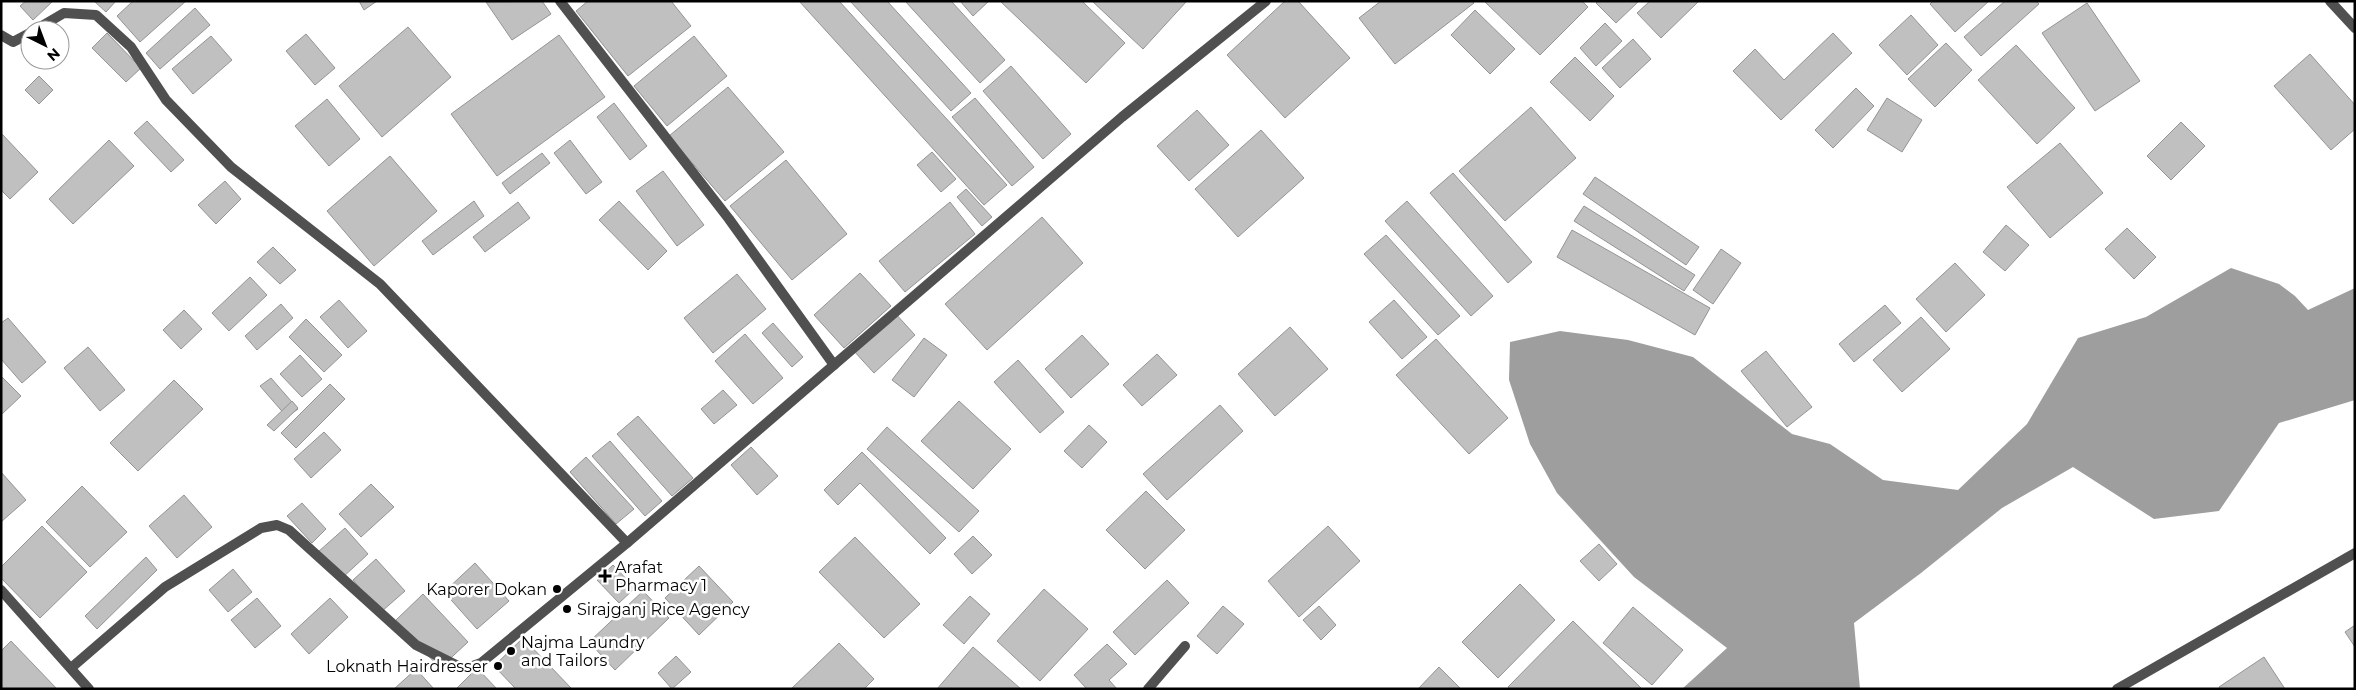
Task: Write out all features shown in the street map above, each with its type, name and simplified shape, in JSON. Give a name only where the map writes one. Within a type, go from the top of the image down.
[{"type":"street","points":[[560,1],[729,219],[834,365]]},
{"type":"street","points":[[71,668],[165,587],[262,528],[277,525],[290,530],[416,645],[460,667],[470,667],[481,662],[627,543],[1122,117],[1266,1]]},
{"type":"street","points":[[2330,1],[2355,28]]},
{"type":"street","points":[[52,20],[64,13],[96,15],[131,47],[166,100],[231,166],[380,284],[627,543]]},
{"type":"street","points":[[1,35],[13,42],[20,38]]},
{"type":"street","points":[[2117,689],[2355,552]]},
{"type":"street","points":[[1,590],[89,689]]},
{"type":"street","points":[[1148,689],[1186,646]]},
{"type":"shaded area","points":[[2231,268],[2279,284],[2295,296],[2308,310],[2355,288],[2355,400],[2279,423],[2219,511],[2154,519],[2073,467],[2002,508],[1921,573],[1854,623],[1860,689],[1682,689],[1727,648],[1634,577],[1557,493],[1530,444],[1509,380],[1510,342],[1560,331],[1628,340],[1693,357],[1792,434],[1830,444],[1883,480],[1958,490],[2027,424],[2078,338],[2146,317]]},
{"type":"building","points":[[26,1],[53,1],[33,20],[20,6]]},
{"type":"building","points":[[94,1],[116,1],[106,12]]},
{"type":"building","points":[[133,1],[186,1],[140,42],[117,16]]},
{"type":"building","points":[[359,1],[377,1],[364,10]]},
{"type":"building","points":[[542,1],[551,14],[512,40],[486,2]]},
{"type":"building","points":[[588,1],[671,1],[691,26],[628,76],[576,11]]},
{"type":"building","points":[[799,1],[839,1],[1007,185],[984,205]]},
{"type":"building","points":[[850,1],[887,1],[971,93],[951,111]]},
{"type":"building","points":[[905,1],[951,1],[1005,60],[980,83]]},
{"type":"building","points":[[960,1],[989,1],[973,16]]},
{"type":"building","points":[[1000,1],[1082,1],[1125,43],[1086,83]]},
{"type":"building","points":[[1092,1],[1185,1],[1186,2],[1143,49]]},
{"type":"building","points":[[1285,1],[1298,1],[1350,58],[1285,118],[1227,55]]},
{"type":"building","points":[[1381,1],[1472,1],[1474,3],[1395,64],[1359,18]]},
{"type":"building","points":[[1484,1],[1582,1],[1588,7],[1540,55]]},
{"type":"building","points":[[1598,1],[1639,1],[1616,23],[1596,3]]},
{"type":"building","points":[[1650,1],[1699,1],[1661,38],[1637,13]]},
{"type":"building","points":[[1933,1],[1989,1],[1955,32],[1930,4]]},
{"type":"building","points":[[2005,1],[2036,1],[2039,4],[1981,56],[1964,37]]},
{"type":"building","points":[[2087,3],[2140,81],[2095,111],[2042,33]]},
{"type":"building","points":[[195,8],[210,25],[160,69],[146,53]]},
{"type":"building","points":[[1475,10],[1515,49],[1490,74],[1451,35]]},
{"type":"building","points":[[1911,15],[1938,45],[1907,75],[1879,45]]},
{"type":"building","points":[[1605,23],[1622,41],[1596,66],[1580,48]]},
{"type":"building","points":[[408,27],[451,77],[382,137],[339,86]]},
{"type":"building","points":[[107,33],[141,68],[126,82],[92,48]]},
{"type":"building","points":[[1833,33],[1852,53],[1781,120],[1733,71],[1755,49],[1784,80]]},
{"type":"building","points":[[306,34],[335,68],[315,85],[286,51]]},
{"type":"building","points":[[559,35],[605,97],[497,176],[451,114]]},
{"type":"building","points":[[211,36],[232,60],[193,94],[172,69]]},
{"type":"building","points":[[694,36],[727,76],[667,126],[634,86]]},
{"type":"building","points":[[1633,39],[1651,59],[1620,88],[1602,68]]},
{"type":"building","points":[[1946,43],[1972,70],[1935,107],[1908,79]]},
{"type":"building","points":[[2016,45],[2075,108],[2037,144],[1978,80]]},
{"type":"building","points":[[2310,54],[2355,105],[2355,129],[2331,150],[2274,86]]},
{"type":"building","points":[[1575,57],[1614,96],[1590,121],[1550,82]]},
{"type":"building","points":[[1011,66],[1071,134],[1043,159],[983,91]]},
{"type":"building","points":[[39,76],[53,90],[39,104],[25,90]]},
{"type":"building","points":[[728,87],[784,152],[725,201],[669,136]]},
{"type":"building","points":[[1856,88],[1874,106],[1833,148],[1815,130]]},
{"type":"building","points":[[975,98],[1034,167],[1012,186],[952,117]]},
{"type":"building","points":[[1887,98],[1922,120],[1902,152],[1867,130]]},
{"type":"building","points":[[327,99],[360,139],[329,166],[295,126]]},
{"type":"building","points":[[614,103],[647,146],[630,160],[597,117]]},
{"type":"building","points":[[1531,107],[1576,158],[1505,221],[1459,171]]},
{"type":"building","points":[[1197,110],[1229,145],[1189,181],[1157,146]]},
{"type":"building","points":[[147,121],[184,160],[171,172],[134,133]]},
{"type":"building","points":[[2181,122],[2205,146],[2171,180],[2147,156]]},
{"type":"building","points":[[1261,130],[1304,178],[1238,237],[1195,189]]},
{"type":"building","points":[[1,133],[38,172],[10,199],[1,190]]},
{"type":"building","points":[[109,140],[134,166],[73,224],[49,199]]},
{"type":"building","points":[[570,140],[602,182],[586,194],[554,153]]},
{"type":"building","points":[[2060,143],[2103,193],[2050,238],[2007,187]]},
{"type":"building","points":[[932,152],[956,179],[941,192],[917,165]]},
{"type":"building","points":[[542,153],[550,163],[510,194],[502,183]]},
{"type":"building","points":[[390,156],[437,211],[374,266],[327,211]]},
{"type":"building","points":[[786,160],[847,234],[792,280],[730,206]]},
{"type":"building","points":[[663,171],[704,225],[677,246],[636,191]]},
{"type":"building","points":[[1453,173],[1532,262],[1508,283],[1430,193]]},
{"type":"building","points":[[1595,177],[1699,247],[1686,265],[1583,194]]},
{"type":"building","points":[[225,181],[241,199],[216,224],[198,205]]},
{"type":"building","points":[[966,189],[992,217],[982,226],[957,197]]},
{"type":"building","points":[[474,201],[484,216],[433,255],[422,241]]},
{"type":"building","points":[[619,201],[667,251],[648,270],[599,220]]},
{"type":"building","points":[[1407,201],[1493,296],[1471,316],[1385,221]]},
{"type":"building","points":[[518,202],[530,218],[485,252],[473,237]]},
{"type":"building","points":[[950,202],[975,234],[905,292],[879,261]]},
{"type":"building","points":[[1584,206],[1695,275],[1684,291],[1574,221]]},
{"type":"building","points":[[1042,217],[1083,263],[987,350],[945,304]]},
{"type":"building","points":[[2006,225],[2029,245],[2005,271],[1983,252]]},
{"type":"building","points":[[2127,228],[2156,257],[2134,279],[2105,249]]},
{"type":"building","points":[[1572,230],[1710,308],[1695,335],[1557,257]]},
{"type":"building","points":[[1386,235],[1460,316],[1438,335],[1364,254]]},
{"type":"building","points":[[273,247],[296,270],[280,284],[257,262]]},
{"type":"building","points":[[1721,249],[1741,263],[1713,304],[1693,290]]},
{"type":"building","points":[[1955,263],[1985,295],[1946,332],[1916,299]]},
{"type":"building","points":[[860,273],[891,306],[844,348],[814,315]]},
{"type":"building","points":[[737,274],[766,309],[713,353],[684,318]]},
{"type":"building","points":[[250,277],[267,295],[229,331],[212,313]]},
{"type":"building","points":[[339,300],[367,331],[348,348],[320,317]]},
{"type":"building","points":[[1394,300],[1427,337],[1402,359],[1369,322]]},
{"type":"building","points":[[281,304],[293,318],[257,350],[245,336]]},
{"type":"building","points":[[1885,305],[1901,323],[1854,362],[1839,344]]},
{"type":"building","points":[[184,310],[202,329],[181,349],[163,330]]},
{"type":"building","points":[[894,312],[915,335],[874,373],[853,350]]},
{"type":"building","points":[[1921,317],[1950,349],[1902,392],[1873,360]]},
{"type":"building","points":[[8,318],[46,362],[22,383],[1,359],[1,323]]},
{"type":"building","points":[[306,319],[342,355],[324,372],[289,337]]},
{"type":"building","points":[[773,323],[803,357],[792,367],[762,333]]},
{"type":"building","points":[[1290,327],[1328,369],[1275,416],[1238,374]]},
{"type":"building","points":[[745,334],[783,378],[753,404],[715,361]]},
{"type":"building","points":[[1082,335],[1109,364],[1071,398],[1045,369]]},
{"type":"building","points":[[924,338],[947,355],[914,397],[892,380]]},
{"type":"building","points":[[1436,339],[1508,418],[1469,454],[1396,375]]},
{"type":"building","points":[[88,347],[125,390],[100,411],[64,368]]},
{"type":"building","points":[[1766,351],[1812,407],[1787,427],[1741,371]]},
{"type":"building","points":[[1157,354],[1177,375],[1142,406],[1123,385]]},
{"type":"building","points":[[300,355],[322,379],[302,397],[280,374]]},
{"type":"building","points":[[1018,360],[1064,412],[1040,433],[994,382]]},
{"type":"building","points":[[1,376],[21,396],[1,415]]},
{"type":"building","points":[[271,378],[298,409],[287,417],[260,386]]},
{"type":"building","points":[[174,380],[203,409],[138,471],[110,443]]},
{"type":"building","points":[[330,384],[345,399],[296,448],[281,433]]},
{"type":"building","points":[[723,390],[737,405],[714,424],[701,409]]},
{"type":"building","points":[[292,401],[298,408],[274,431],[267,425]]},
{"type":"building","points":[[959,401],[1011,449],[973,489],[921,441]]},
{"type":"building","points":[[1220,405],[1243,431],[1167,500],[1143,474]]},
{"type":"building","points":[[638,416],[693,478],[672,496],[617,434]]},
{"type":"building","points":[[1089,425],[1107,442],[1082,468],[1064,451]]},
{"type":"building","points":[[887,427],[979,511],[959,532],[867,449]]},
{"type":"building","points":[[324,432],[341,450],[311,478],[294,459]]},
{"type":"building","points":[[610,441],[662,501],[645,516],[592,456]]},
{"type":"building","points":[[751,447],[778,476],[757,495],[731,465]]},
{"type":"building","points":[[862,452],[946,538],[930,554],[860,483],[838,505],[824,490]]},
{"type":"building","points":[[586,457],[634,509],[616,524],[570,472]]},
{"type":"building","points":[[1,472],[26,500],[1,522]]},
{"type":"building","points":[[371,484],[394,507],[361,537],[339,514]]},
{"type":"building","points":[[82,486],[127,532],[90,567],[46,522]]},
{"type":"building","points":[[1146,491],[1185,530],[1145,569],[1106,530]]},
{"type":"building","points":[[184,495],[212,527],[177,558],[149,526]]},
{"type":"building","points":[[302,503],[326,529],[312,543],[287,516]]},
{"type":"building","points":[[42,526],[87,572],[40,618],[1,578],[1,567]]},
{"type":"building","points":[[1328,526],[1360,561],[1299,617],[1268,581]]},
{"type":"building","points":[[345,528],[368,554],[342,578],[318,552]]},
{"type":"building","points":[[973,536],[992,555],[972,574],[954,554]]},
{"type":"building","points":[[855,537],[920,604],[884,638],[819,572]]},
{"type":"building","points":[[1599,544],[1617,564],[1599,581],[1580,561]]},
{"type":"building","points":[[146,557],[157,570],[97,629],[85,616]]},
{"type":"building","points":[[376,559],[405,591],[381,612],[353,580]]},
{"type":"building","points":[[475,563],[509,601],[477,629],[444,592]]},
{"type":"building","points":[[613,565],[635,588],[619,603],[597,580]]},
{"type":"building","points":[[699,566],[733,602],[699,635],[665,598]]},
{"type":"building","points":[[233,569],[252,592],[228,612],[209,590]]},
{"type":"building","points":[[1167,580],[1189,603],[1135,655],[1113,632]]},
{"type":"building","points":[[1520,584],[1555,620],[1498,678],[1462,642]]},
{"type":"building","points":[[1044,589],[1088,629],[1040,681],[997,641]]},
{"type":"building","points":[[643,591],[669,618],[615,670],[589,642]]},
{"type":"building","points":[[423,594],[468,642],[440,668],[395,621]]},
{"type":"building","points":[[970,596],[990,614],[964,644],[943,625]]},
{"type":"building","points":[[257,598],[281,626],[255,648],[231,620]]},
{"type":"building","points":[[330,598],[348,617],[309,654],[291,634]]},
{"type":"building","points":[[1223,606],[1244,624],[1217,654],[1197,636]]},
{"type":"building","points":[[1319,606],[1336,625],[1321,640],[1303,620]]},
{"type":"building","points":[[1633,607],[1683,650],[1652,685],[1603,643]]},
{"type":"building","points":[[1573,621],[1642,689],[1510,689],[1508,687]]},
{"type":"building","points":[[2355,625],[2355,647],[2345,632]]},
{"type":"building","points":[[523,638],[572,689],[516,689],[494,666]]},
{"type":"building","points":[[11,641],[57,689],[1,689],[1,651]]},
{"type":"building","points":[[839,643],[874,679],[864,689],[791,689]]},
{"type":"building","points":[[1107,644],[1127,664],[1109,680],[1117,689],[1087,689],[1074,675]]},
{"type":"building","points":[[973,647],[1021,689],[937,689]]},
{"type":"building","points":[[676,656],[691,672],[672,689],[658,673]]},
{"type":"building","points":[[2264,657],[2285,689],[2220,689],[2219,687]]},
{"type":"building","points":[[1439,667],[1461,689],[1418,689]]},
{"type":"building","points":[[477,668],[497,689],[456,689]]},
{"type":"building","points":[[416,669],[434,689],[394,689]]},
{"type":"place","name":"Arafat Pharmacy 1","points":[[605,576]]},
{"type":"place","name":"Kaporer Dokan","points":[[557,589]]},
{"type":"place","name":"Sirajganj Rice Agency","points":[[567,609]]},
{"type":"place","name":"Najma Laundry and Tailors","points":[[511,651]]},
{"type":"place","name":"Loknath Hairdresser","points":[[498,666]]}]
